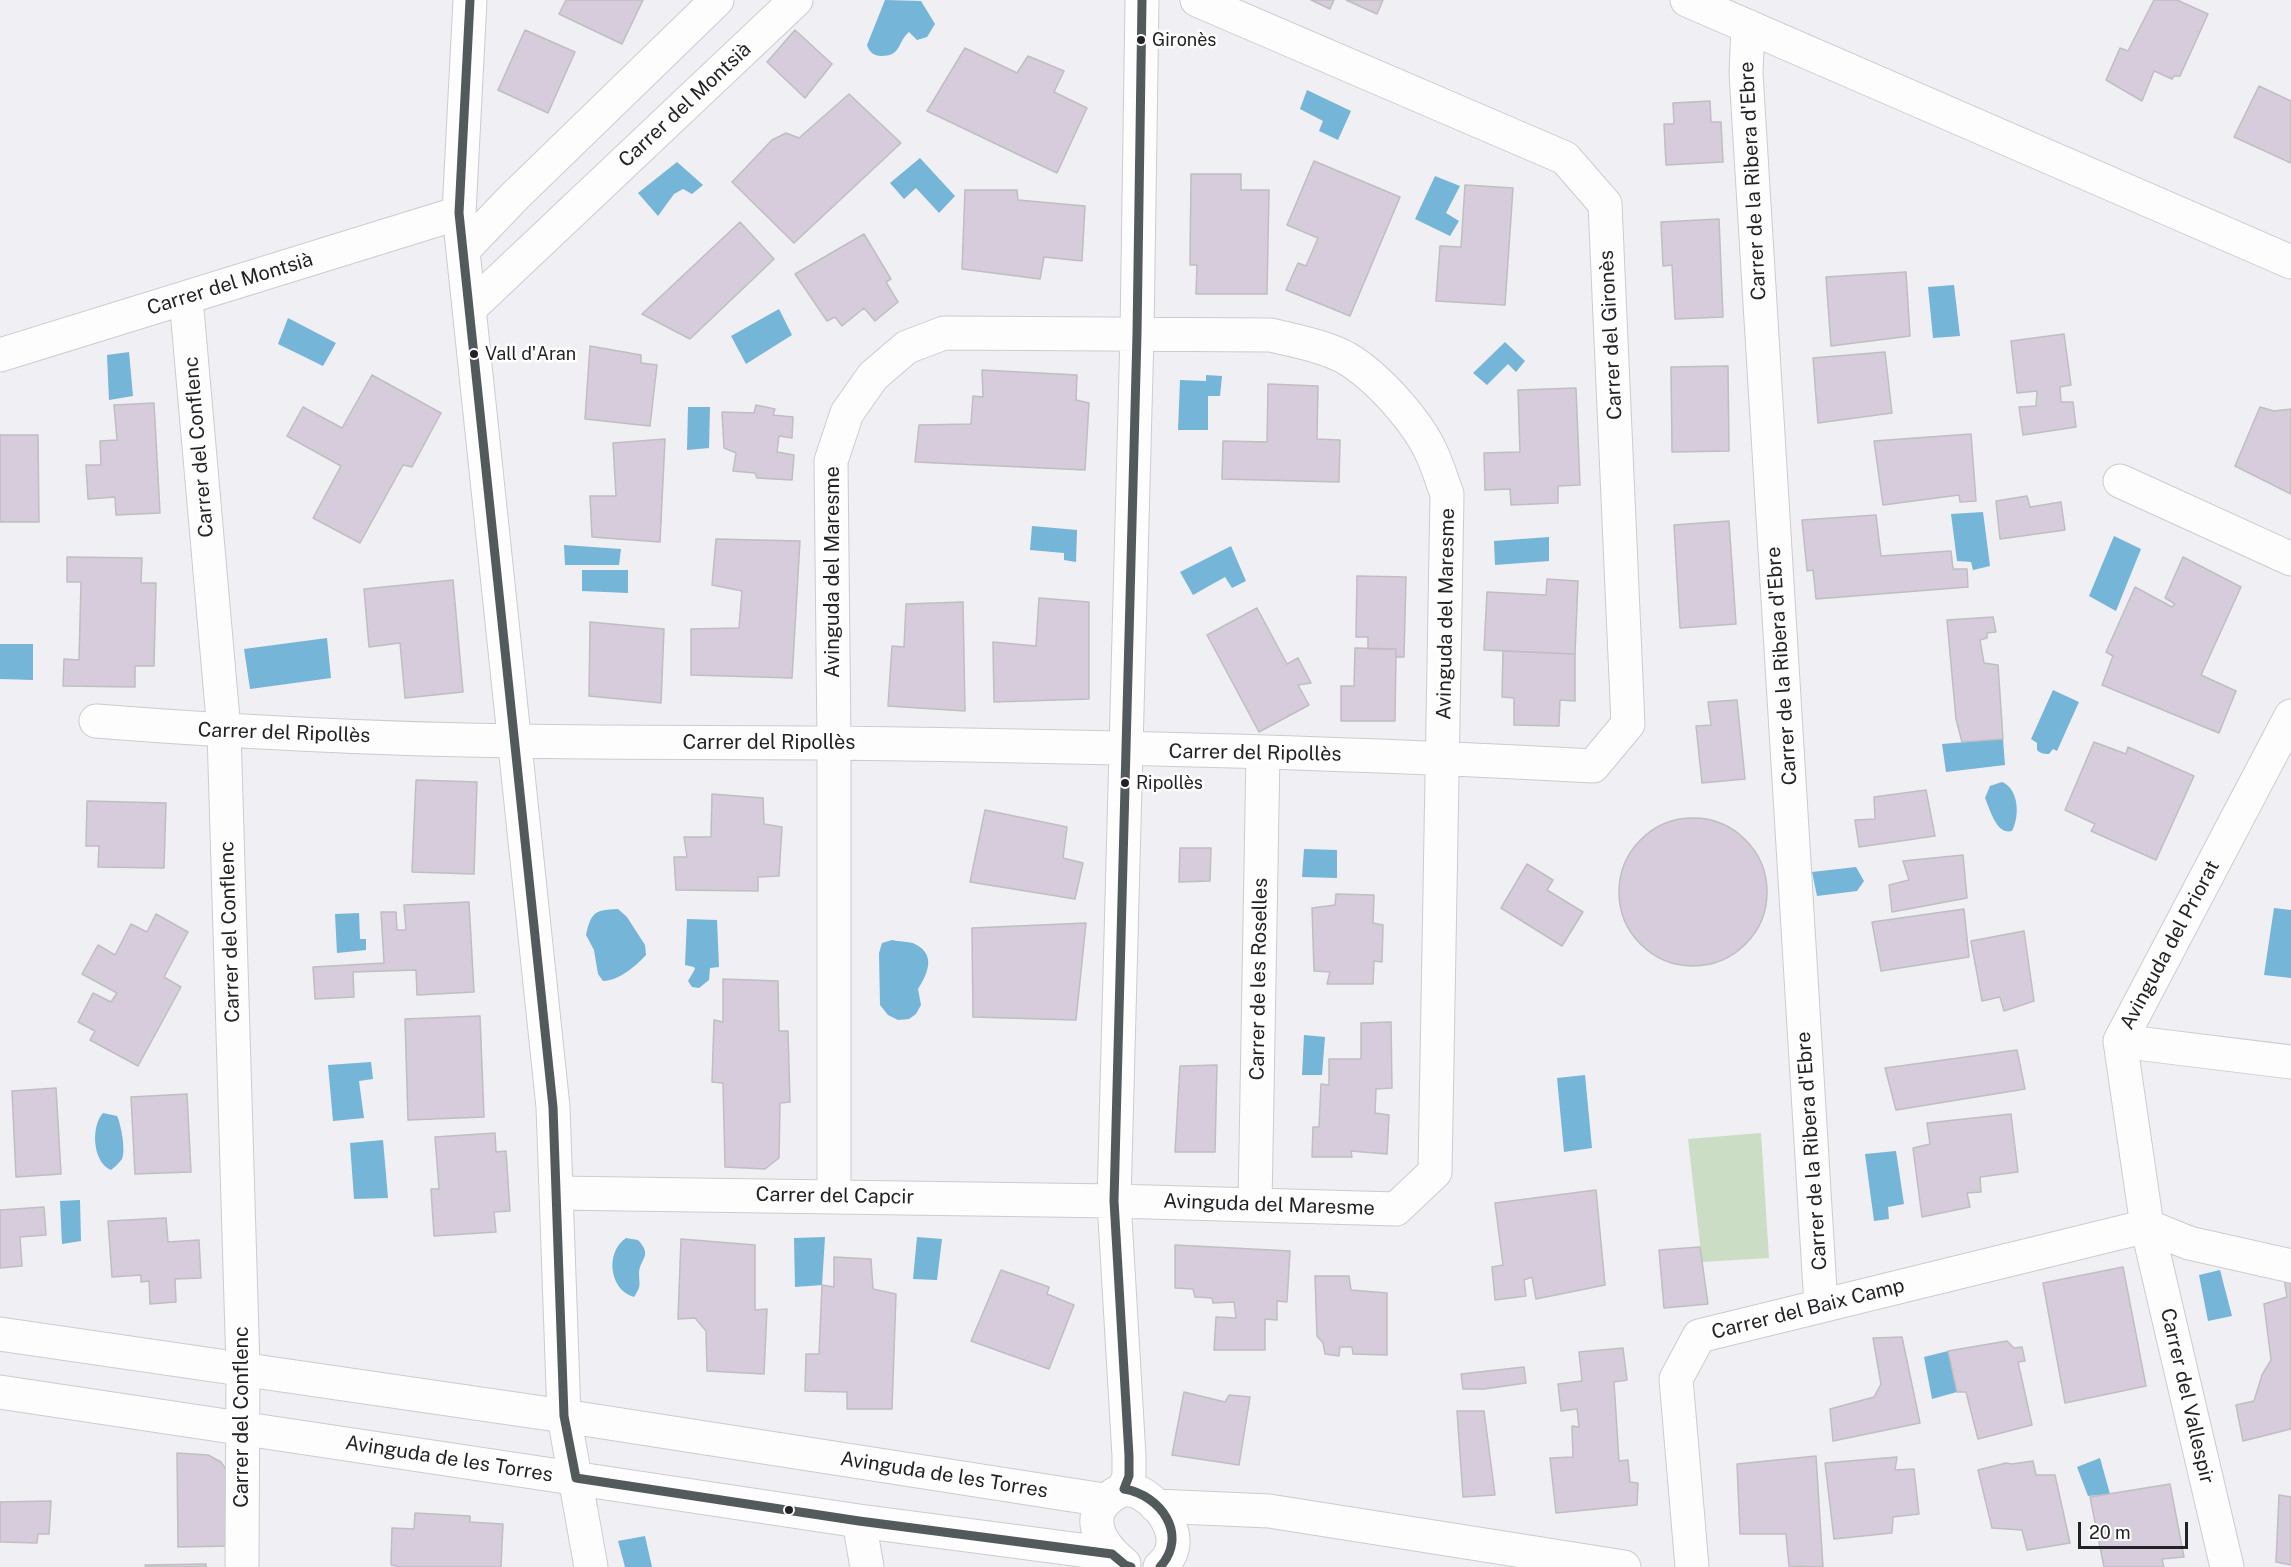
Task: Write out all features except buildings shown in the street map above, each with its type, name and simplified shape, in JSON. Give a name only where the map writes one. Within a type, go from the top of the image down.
[{"type":"street","points":[[470,0],[459,213],[553,1107],[564,1416],[591,1567]]},
{"type":"street","points":[[464,249],[717,0]]},
{"type":"street","name":"Carrer del Montsià","points":[[469,309],[796,0]]},
{"type":"street","points":[[1124,1563],[1105,1546],[1097,1527],[1097,1516],[1129,1476],[1114,1201],[1137,334],[1142,0]]},
{"type":"street","name":"Carrer del Gironès","points":[[1197,0],[1565,158],[1605,204],[1628,724],[1593,766],[1444,757]]},
{"type":"street","points":[[1687,0],[2291,262]]},
{"type":"street","name":"Carrer de la Ribera d'Ebre","points":[[1748,26],[1746,73],[1821,1306]]},
{"type":"street","name":"Carrer del Montsià","points":[[0,355],[459,213]]},
{"type":"street","name":"Carrer del Conflenc","points":[[186,298],[224,731],[243,1368],[242,1567]]},
{"type":"street","name":"Avinguda del Maresme","points":[[834,1195],[834,743],[831,461],[847,413],[873,376],[907,347],[944,333],[1271,335],[1305,343],[1345,357],[1372,376],[1408,417],[1432,452],[1447,494],[1435,1172],[1396,1209],[1114,1201]]},
{"type":"street","points":[[2120,481],[2291,559]]},
{"type":"street","name":"Avinguda del Priorat","points":[[2147,1226],[2120,1041],[2291,716]]},
{"type":"street","name":"Carrer del Ripollès","points":[[96,721],[224,731],[515,741],[834,743],[1444,757]]},
{"type":"street","name":"Carrer de les Roselles","points":[[1255,1204],[1263,753]]},
{"type":"street","points":[[2120,1041],[2291,1062]]},
{"type":"street","name":"Carrer del Capcir","points":[[556,1193],[834,1195],[1114,1201]]},
{"type":"street","points":[[2147,1226],[2189,1243],[2291,1266]]},
{"type":"street","name":"Carrer del Baix Camp","points":[[1692,1567],[1676,1379],[1699,1336],[2147,1226]]},
{"type":"street","name":"Carrer del Vallespir","points":[[2147,1226],[2227,1567]]},
{"type":"street","name":"Avinguda de les Torres","points":[[0,1334],[1114,1494],[1141,1493],[1156,1506]]},
{"type":"street","name":"Avinguda de les Torres","points":[[0,1392],[1124,1563]]},
{"type":"street","points":[[1156,1506],[1173,1531],[1170,1559],[1160,1567]]},
{"type":"street","points":[[1156,1506],[1269,1511],[1624,1567]]},
{"type":"street","points":[[859,1521],[867,1567]]},
{"type":"green space","points":[[1761,1133],[1769,1258],[1702,1262],[1688,1139]]},
{"type":"water","points":[[885,0],[921,1],[935,24],[927,37],[917,40],[909,32],[893,54],[878,56],[869,50],[867,45]]},
{"type":"water","points":[[1307,90],[1351,111],[1338,140],[1319,131],[1323,121],[1300,109]]},
{"type":"water","points":[[920,158],[955,196],[939,213],[916,188],[904,199],[890,183]]},
{"type":"water","points":[[677,162],[703,185],[692,194],[683,189],[674,194],[658,216],[638,193]]},
{"type":"water","points":[[1435,176],[1460,186],[1446,213],[1459,221],[1450,236],[1415,219]]},
{"type":"water","points":[[1954,285],[1960,336],[1933,338],[1928,287]]},
{"type":"water","points":[[779,309],[792,335],[746,364],[731,336]]},
{"type":"water","points":[[288,318],[336,343],[323,366],[278,344]]},
{"type":"water","points":[[1505,342],[1525,361],[1516,372],[1508,364],[1487,385],[1473,373]]},
{"type":"water","points":[[129,352],[133,396],[109,400],[107,355]]},
{"type":"water","points":[[1206,375],[1222,376],[1220,396],[1208,396],[1208,430],[1178,430],[1180,380],[1206,381]]},
{"type":"water","points":[[688,407],[710,407],[709,448],[687,450]]},
{"type":"water","points":[[1983,512],[1990,566],[1973,570],[1971,562],[1957,561],[1951,514]]},
{"type":"water","points":[[1032,526],[1077,530],[1076,562],[1064,560],[1064,553],[1030,550]]},
{"type":"water","points":[[2114,536],[2141,549],[2116,611],[2089,596]]},
{"type":"water","points":[[1549,537],[1549,561],[1495,565],[1494,541]]},
{"type":"water","points":[[564,545],[621,549],[619,565],[565,565]]},
{"type":"water","points":[[1231,546],[1246,581],[1232,588],[1225,577],[1193,595],[1180,572]]},
{"type":"water","points":[[582,570],[628,570],[628,593],[582,591]]},
{"type":"water","points":[[327,638],[331,678],[250,689],[244,649]]},
{"type":"water","points":[[0,644],[33,644],[33,680],[0,679]]},
{"type":"water","points":[[2053,690],[2079,702],[2057,751],[2053,749],[2049,754],[2045,754],[2037,750],[2037,743],[2031,739]]},
{"type":"water","points":[[2003,739],[2005,765],[1946,772],[1942,744]]},
{"type":"water","points":[[2002,782],[2012,790],[2015,797],[2017,811],[2012,831],[2006,831],[1998,825],[1985,798],[1990,786]]},
{"type":"water","points":[[1304,849],[1337,850],[1337,878],[1302,877]]},
{"type":"water","points":[[1856,867],[1864,881],[1857,891],[1817,896],[1812,872]]},
{"type":"water","points":[[2274,908],[2291,910],[2291,978],[2264,975]]},
{"type":"water","points":[[618,909],[627,917],[645,945],[646,955],[621,976],[603,981],[598,974],[594,950],[586,935],[590,921],[595,914],[604,910]]},
{"type":"water","points":[[359,913],[360,939],[366,939],[366,950],[337,953],[335,914]]},
{"type":"water","points":[[687,919],[717,920],[719,967],[710,968],[709,980],[699,988],[692,987],[688,981],[694,967],[685,965]]},
{"type":"water","points":[[892,940],[915,944],[922,949],[928,959],[927,972],[918,989],[921,1005],[916,1014],[909,1019],[898,1020],[888,1015],[880,1005],[879,953],[882,943]]},
{"type":"water","points":[[1304,1035],[1325,1037],[1322,1075],[1302,1075]]},
{"type":"water","points":[[371,1062],[373,1079],[359,1081],[364,1118],[333,1121],[328,1065]]},
{"type":"water","points":[[1585,1075],[1592,1148],[1564,1152],[1557,1078]]},
{"type":"water","points":[[103,1113],[117,1116],[122,1138],[122,1159],[111,1170],[100,1160],[95,1143],[97,1126]]},
{"type":"water","points":[[383,1140],[388,1198],[354,1199],[350,1143]]},
{"type":"water","points":[[1896,1151],[1904,1204],[1888,1207],[1889,1219],[1874,1221],[1865,1154]]},
{"type":"water","points":[[80,1200],[81,1241],[62,1244],[60,1201]]},
{"type":"water","points":[[825,1237],[822,1285],[795,1287],[794,1238]]},
{"type":"water","points":[[917,1237],[942,1239],[937,1280],[913,1279]]},
{"type":"water","points":[[626,1238],[638,1240],[645,1250],[639,1273],[640,1283],[634,1297],[619,1287],[613,1270],[615,1252]]},
{"type":"water","points":[[2220,1270],[2232,1316],[2208,1321],[2199,1275]]},
{"type":"water","points":[[1948,1351],[1957,1392],[1932,1399],[1924,1357]]},
{"type":"water","points":[[2100,1458],[2110,1494],[2088,1496],[2077,1467]]},
{"type":"water","points":[[645,1536],[652,1567],[625,1567],[618,1541]]},
{"type":"transit line","points":[[470,0],[459,213],[553,1107],[564,1416],[576,1478],[859,1521],[1112,1554],[1131,1567]]},
{"type":"transit line","points":[[1142,0],[1137,334],[1114,1201],[1129,1456],[1129,1476],[1124,1489],[1149,1499],[1167,1518],[1172,1542],[1168,1555],[1160,1567]]},
{"type":"place","name":"Gironès","points":[[1141,40]]},
{"type":"place","name":"Vall d'Aran","points":[[474,354]]},
{"type":"place","name":"Ripollès","points":[[1125,783]]}]
